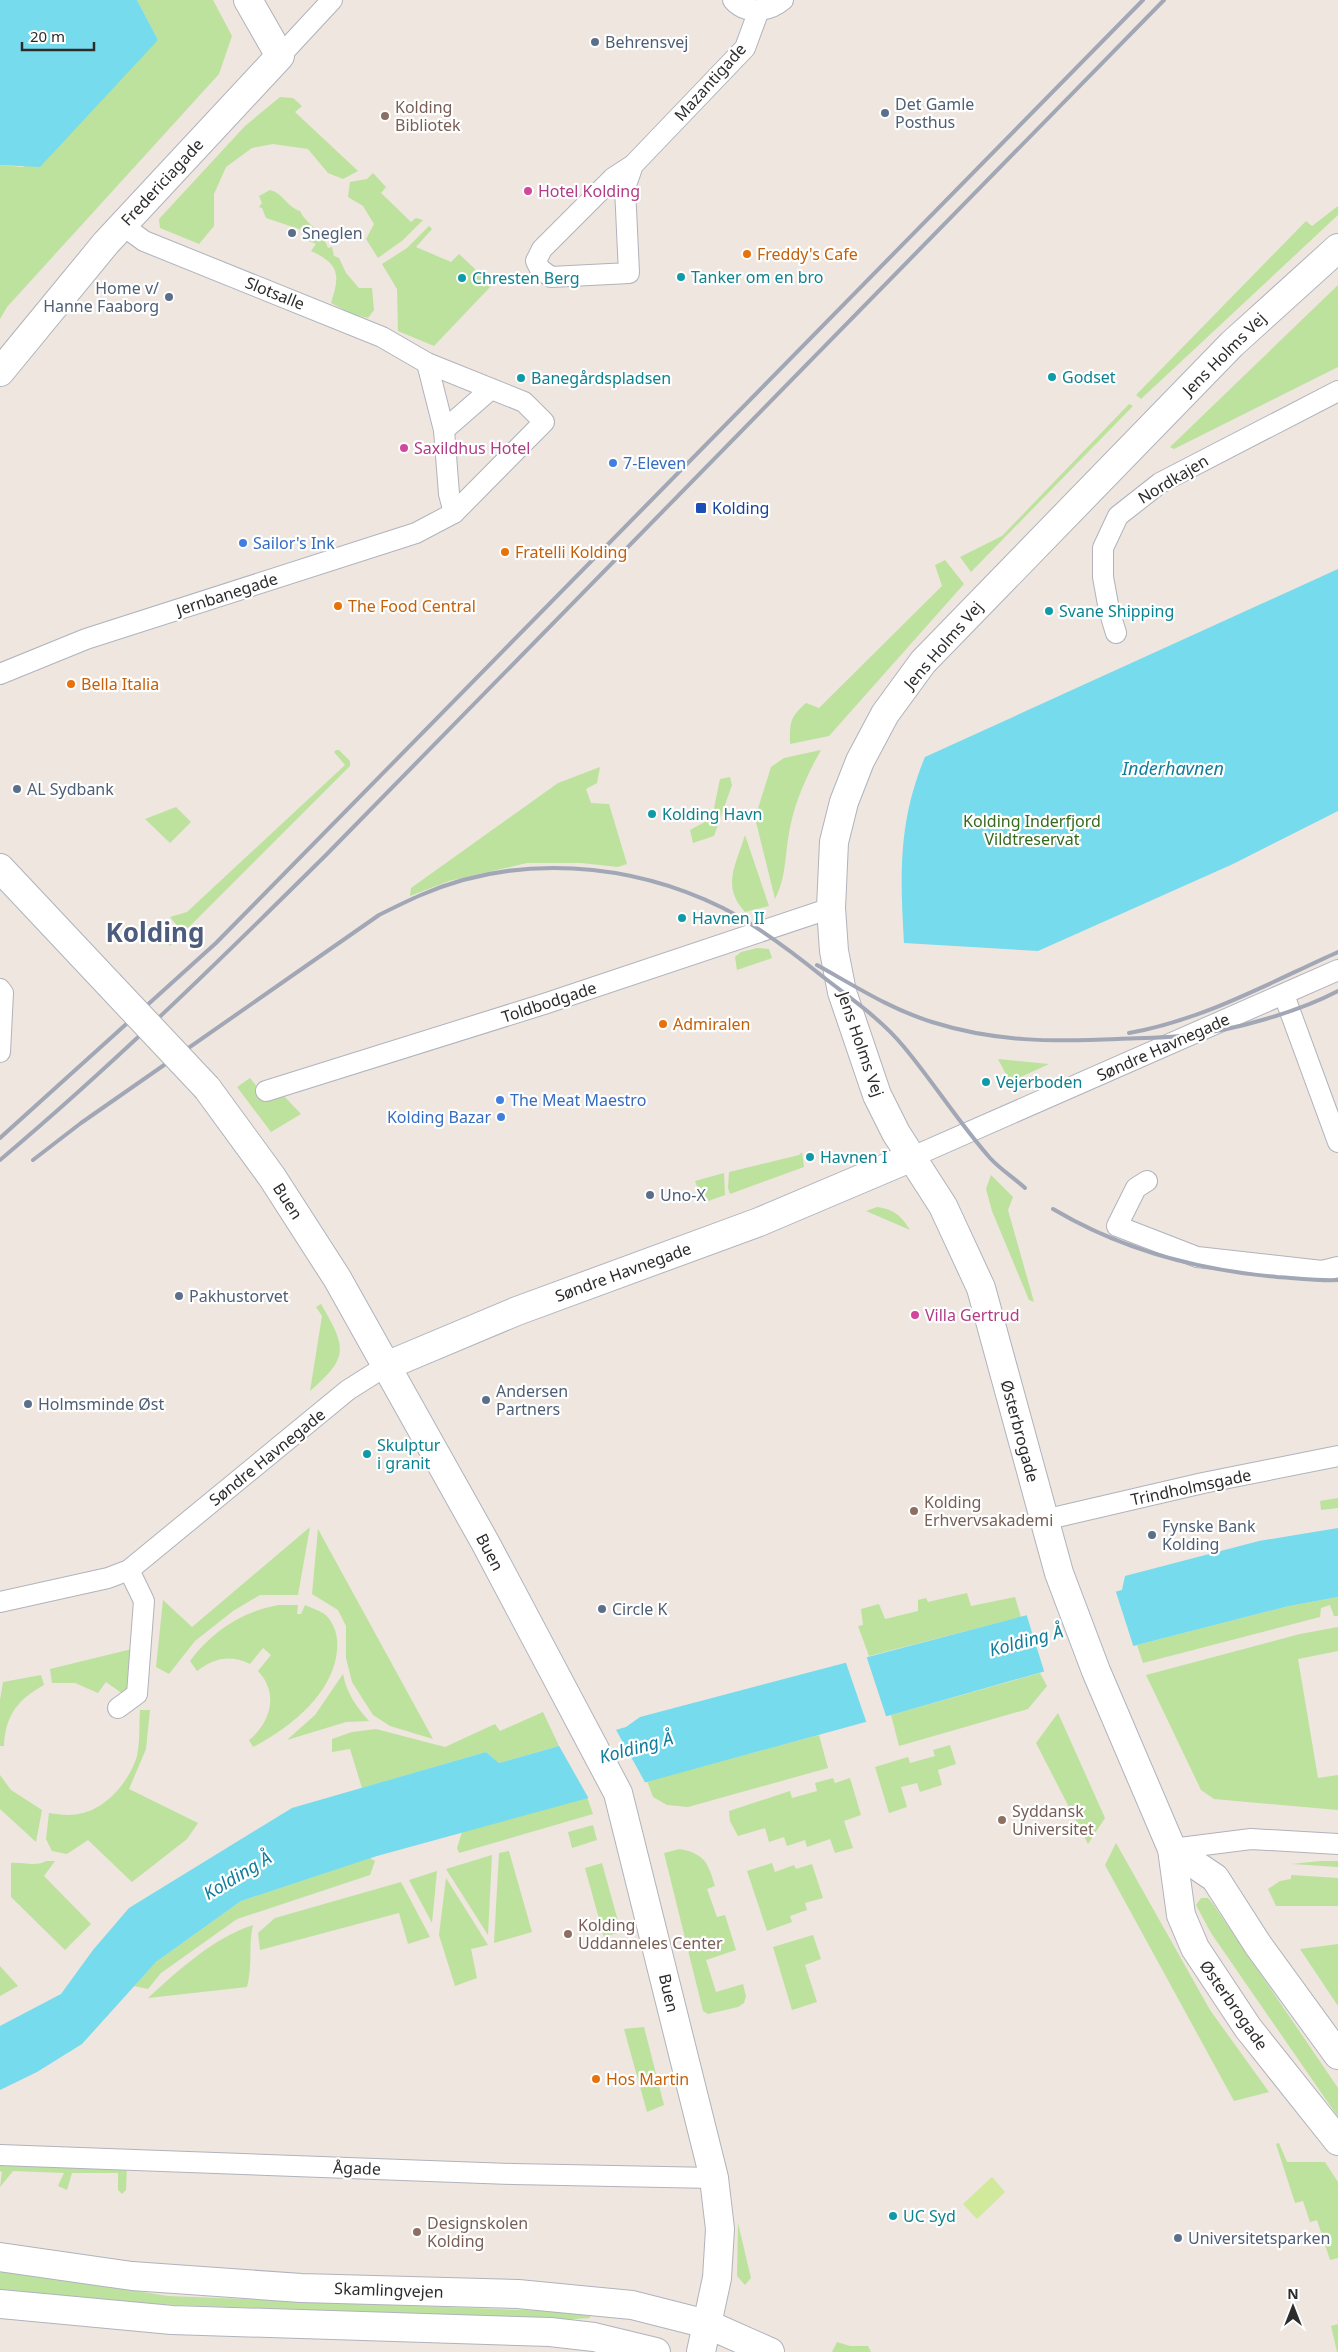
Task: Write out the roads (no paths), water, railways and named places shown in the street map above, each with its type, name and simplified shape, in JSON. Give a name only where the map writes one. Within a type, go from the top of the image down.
[{"type":"main road","points":[[248,0],[280,56]]},
{"type":"main road","name":"Fredericiagade","points":[[0,372],[122,225],[280,56]]},
{"type":"main road","name":"Jens Holms Vej","points":[[910,1158],[877,1095],[850,1019],[834,951],[830,908],[834,842],[844,802],[860,761],[885,714],[924,662],[1232,344],[1338,248]]},
{"type":"main road","name":"Buen","points":[[0,868],[207,1088],[272,1177],[337,1278],[486,1544],[618,1793],[714,2178],[720,2229],[716,2278],[701,2352]]},
{"type":"main road","name":"Søndre Havnegade","points":[[386,1366],[517,1311],[759,1222],[910,1158]]},
{"type":"main road","name":"Østerbrogade","points":[[910,1158],[943,1206],[981,1288],[1044,1520],[1067,1596],[1096,1671],[1172,1849],[1181,1915],[1195,1948],[1248,2028],[1338,2141]]},
{"type":"main road","points":[[1172,1849],[1215,1878],[1258,1944],[1338,2055]]},
{"type":"main road","name":"Skamlingvejen","points":[[0,2257],[132,2276],[301,2288],[518,2294],[623,2304],[707,2324],[770,2352]]},
{"type":"main road","points":[[0,2304],[172,2320],[550,2332],[594,2337],[656,2352]]},
{"type":"street","name":"Fredericiagade","points":[[280,56],[332,0]]},
{"type":"street","points":[[733,0],[747,9],[760,10],[772,8],[783,0]]},
{"type":"street","name":"Mazantigade","points":[[633,165],[745,48],[760,10]]},
{"type":"street","points":[[633,165],[625,188],[629,273],[551,277],[540,269],[536,261],[542,250],[613,178],[633,165]]},
{"type":"street","name":"Slotsalle","points":[[122,225],[144,241],[382,337],[427,363]]},
{"type":"street","points":[[427,363],[524,402],[544,422],[454,513]]},
{"type":"street","points":[[427,363],[444,430],[449,494],[454,513]]},
{"type":"street","points":[[444,430],[492,390]]},
{"type":"street","name":"Nordkajen","points":[[1116,632],[1108,610],[1103,577],[1103,548],[1118,516],[1160,483],[1338,391]]},
{"type":"street","name":"Jernbanegade","points":[[0,674],[86,639],[416,533],[454,513]]},
{"type":"street","name":"Toldbodgade","points":[[266,1091],[535,1007],[830,908]]},
{"type":"street","name":"Søndre Havnegade","points":[[910,1158],[1338,970]]},
{"type":"street","points":[[0,989],[3,993],[0,1052]]},
{"type":"street","points":[[1284,995],[1338,1142]]},
{"type":"street","points":[[1147,1181],[1136,1188],[1117,1226],[1197,1257],[1328,1273]]},
{"type":"street","name":"Søndre Havnegade","points":[[0,1602],[108,1578],[129,1570],[348,1390],[386,1366]]},
{"type":"street","name":"Trindholmsgade","points":[[1044,1520],[1338,1456]]},
{"type":"street","points":[[118,1708],[137,1694],[144,1601],[129,1570]]},
{"type":"street","points":[[1172,1849],[1251,1839],[1338,1844]]},
{"type":"street","name":"Ågade","points":[[0,2154],[504,2174],[714,2178]]},
{"type":"water","points":[[0,0],[137,0],[158,40],[40,167],[0,165]]},
{"type":"water","name":"Inderhavnen","points":[[1338,569],[1338,811],[1233,864],[1038,951],[904,943],[902,871],[905,826],[916,781],[925,757]]},
{"type":"water","name":"Kolding Å","points":[[1338,1528],[1338,1597],[1289,1606],[1137,1645],[891,1715],[377,1856],[241,1901],[156,1962],[82,2044],[37,2072],[0,2090],[0,2026],[61,1994],[93,1950],[129,1908],[292,1808],[486,1752],[499,1763],[626,1727],[640,1717],[1122,1590],[1125,1576],[1259,1541]]},
{"type":"railway","points":[[0,1138],[216,943],[1143,0]]},
{"type":"railway","points":[[0,1160],[125,1049],[326,855],[1164,0]]},
{"type":"railway","points":[[33,1160],[81,1123],[379,915],[421,895],[458,882],[496,873],[534,869],[573,868],[612,873],[650,881],[687,893],[723,908],[774,939],[885,1027],[915,1061],[990,1158],[1025,1188]]},
{"type":"railway","points":[[1129,1033],[1156,1027],[1210,1010],[1338,952]]},
{"type":"railway","points":[[817,965],[873,996],[917,1017],[978,1034],[1024,1039],[1094,1040],[1172,1037],[1208,1033],[1285,1013],[1338,991]]},
{"type":"railway","points":[[1053,1209],[1106,1236],[1133,1247],[1189,1263],[1247,1274],[1338,1280]]},
{"type":"place","name":"Behrensvej","points":[[595,42]]},
{"type":"place","name":"Det Gamle Posthus","points":[[885,113]]},
{"type":"place","name":"Kolding Bibliotek","points":[[385,116]]},
{"type":"place","name":"Hotel Kolding","points":[[528,191]]},
{"type":"place","name":"Sneglen","points":[[292,233]]},
{"type":"place","name":"Freddy's Cafe","points":[[747,254]]},
{"type":"place","name":"Tanker om en bro","points":[[681,277]]},
{"type":"place","name":"Chresten Berg","points":[[462,278]]},
{"type":"place","name":"Home v/ Hanne Faaborg","points":[[169,297]]},
{"type":"place","name":"Godset","points":[[1052,377]]},
{"type":"place","name":"Banegårdspladsen","points":[[521,378]]},
{"type":"place","name":"Saxildhus Hotel","points":[[404,448]]},
{"type":"place","name":"7-Eleven","points":[[613,463]]},
{"type":"place","name":"Kolding","points":[[701,508]]},
{"type":"place","name":"Sailor's Ink","points":[[243,543]]},
{"type":"place","name":"Fratelli Kolding","points":[[505,552]]},
{"type":"place","name":"The Food Central","points":[[338,606]]},
{"type":"place","name":"Svane Shipping","points":[[1049,611]]},
{"type":"place","name":"Bella Italia","points":[[71,684]]},
{"type":"place","name":"AL Sydbank","points":[[17,789]]},
{"type":"place","name":"Kolding Havn","points":[[652,814]]},
{"type":"place","name":"Havnen II","points":[[682,918]]},
{"type":"place","name":"Admiralen","points":[[663,1024]]},
{"type":"place","name":"Vejerboden","points":[[986,1082]]},
{"type":"place","name":"The Meat Maestro","points":[[500,1100]]},
{"type":"place","name":"Kolding Bazar","points":[[501,1117]]},
{"type":"place","name":"Havnen I","points":[[810,1157]]},
{"type":"place","name":"Uno-X","points":[[650,1195]]},
{"type":"place","name":"Pakhustorvet","points":[[179,1296]]},
{"type":"place","name":"Villa Gertrud","points":[[915,1315]]},
{"type":"place","name":"Andersen Partners","points":[[486,1400]]},
{"type":"place","name":"Holmsminde Øst","points":[[28,1404]]},
{"type":"place","name":"Skulptur i granit","points":[[367,1454]]},
{"type":"place","name":"Kolding Erhvervsakademi","points":[[914,1511]]},
{"type":"place","name":"Fynske Bank Kolding","points":[[1152,1535]]},
{"type":"place","name":"Circle K","points":[[602,1609]]},
{"type":"place","name":"Syddansk Universitet","points":[[1002,1820]]},
{"type":"place","name":"Kolding Uddanneles Center","points":[[568,1934]]},
{"type":"place","name":"Hos Martin","points":[[596,2079]]},
{"type":"place","name":"UC Syd","points":[[893,2216]]},
{"type":"place","name":"Designskolen Kolding","points":[[417,2232]]},
{"type":"place","name":"Universitetsparken","points":[[1178,2238]]},
{"type":"district","name":"Kolding","points":[[155,932]]},
{"type":"park label","name":"Kolding Inderfjord Vildtreservat","points":[[1032,830]]}]
